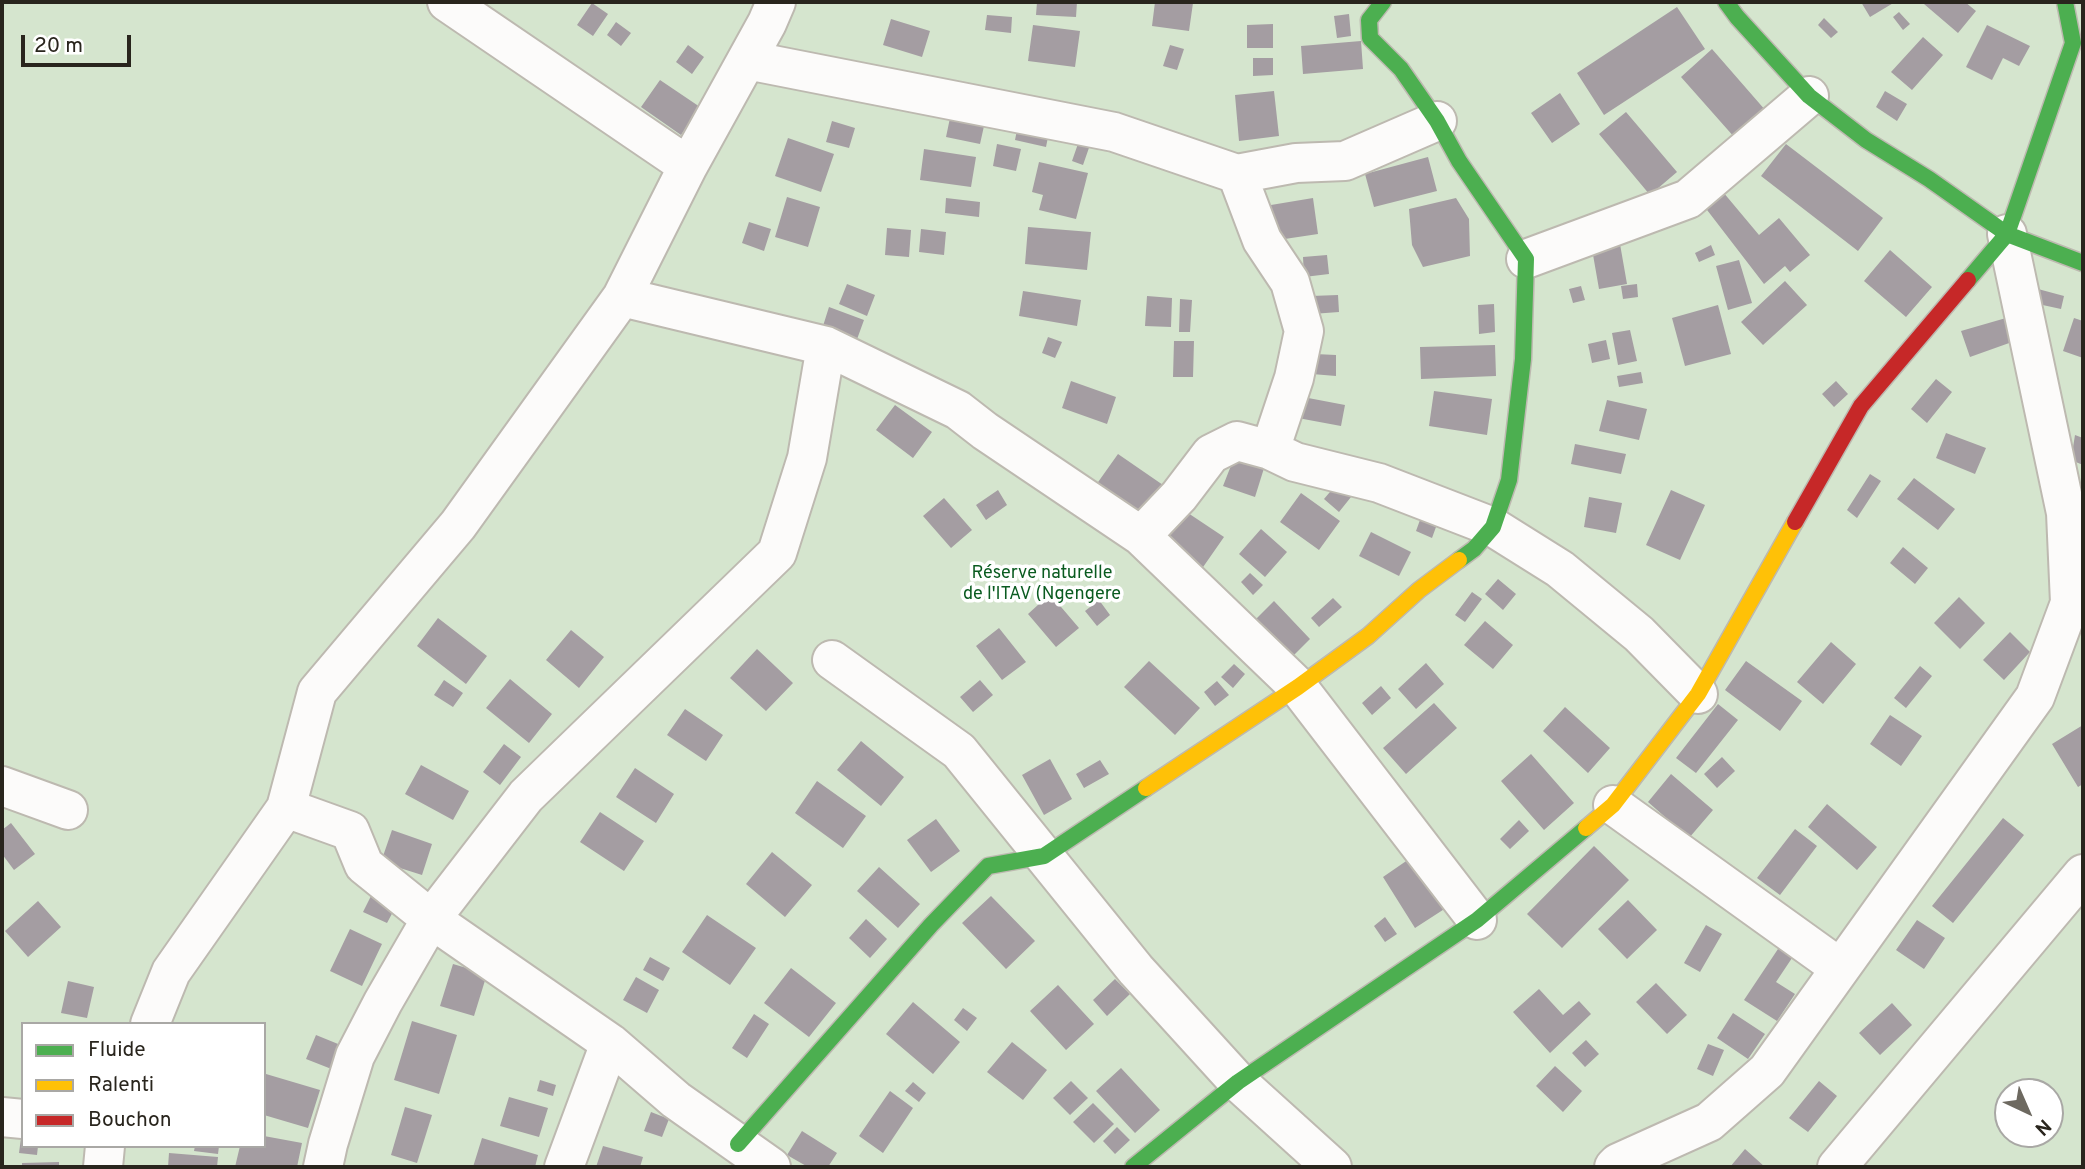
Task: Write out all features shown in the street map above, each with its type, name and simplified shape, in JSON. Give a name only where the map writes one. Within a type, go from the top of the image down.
[{"type":"street","points":[[447,2],[688,166]]},
{"type":"street","points":[[151,1022],[171,972],[286,808],[317,692],[458,525],[622,298],[688,166],[776,2]]},
{"type":"street","points":[[738,1144],[921,935],[988,866],[1044,856],[1298,687],[1368,636],[1419,590],[1474,549],[1493,527],[1509,480],[1523,359],[1527,259],[1459,161],[1437,121],[1401,69],[1370,38],[1369,20],[1383,2]]},
{"type":"street","points":[[1727,2],[1737,17],[1810,96],[1866,140],[1929,179],[2007,234],[2083,263]]},
{"type":"street","points":[[1133,1167],[1238,1082],[1478,920],[1613,805],[1698,694],[1861,406],[2007,234],[2073,43],[2065,2]]},
{"type":"street","points":[[747,60],[1114,132],[1237,174],[1296,163],[1345,161],[1437,121]]},
{"type":"street","points":[[1527,259],[1688,199],[1810,96]]},
{"type":"street","points":[[1237,174],[1262,240],[1290,282],[1304,331],[1294,378],[1270,450]]},
{"type":"street","points":[[1614,1167],[1709,1122],[1767,1071],[2035,697],[2070,603],[2066,513],[2007,234]]},
{"type":"street","points":[[622,298],[826,346],[958,410],[1141,537],[1298,687],[1478,920]]},
{"type":"street","points":[[323,1167],[355,1056],[431,919],[526,796],[777,553],[807,458],[826,346]]},
{"type":"street","points":[[1141,537],[1179,496],[1212,454],[1237,441],[1270,450],[1295,462],[1378,483],[1493,527],[1560,569],[1639,634],[1698,694]]},
{"type":"street","points":[[832,660],[959,751],[1136,970],[1238,1082],[1332,1167]]},
{"type":"street","points":[[2,786],[68,810]]},
{"type":"street","points":[[1613,805],[1840,968]]},
{"type":"street","points":[[286,808],[350,831],[364,865],[431,919],[610,1043],[676,1100],[771,1167]]},
{"type":"street","points":[[1837,1167],[2083,874]]},
{"type":"street","points":[[564,1167],[610,1043]]},
{"type":"street","points":[[2,1117],[21,1119]]},
{"type":"street","points":[[103,1167],[105,1148]]},
{"type":"green space","name":"Réserve naturelle de l'ITAV (Ngengere","points":[[2,2],[2083,2],[2083,1167],[2,1167]]},
{"type":"building","points":[[1037,2],[1077,2],[1076,17],[1036,15]]},
{"type":"building","points":[[1155,2],[1193,3],[1189,31],[1152,26]]},
{"type":"building","points":[[1861,2],[1895,2],[1870,17]]},
{"type":"building","points":[[1965,2],[1976,11],[1958,33],[1924,4]]},
{"type":"building","points":[[592,3],[608,14],[593,36],[577,25]]},
{"type":"building","points":[[1677,7],[1705,49],[1604,115],[1577,73]]},
{"type":"building","points":[[1899,12],[1910,24],[1903,30],[1893,17]]},
{"type":"building","points":[[1349,14],[1351,36],[1337,38],[1334,16]]},
{"type":"building","points":[[987,15],[1012,17],[1011,33],[985,30]]},
{"type":"building","points":[[1824,18],[1838,32],[1831,38],[1818,25]]},
{"type":"building","points":[[891,19],[930,31],[922,57],[883,45]]},
{"type":"building","points":[[616,22],[631,33],[621,46],[607,35]]},
{"type":"building","points":[[1273,24],[1273,48],[1247,48],[1247,25]]},
{"type":"building","points":[[1033,25],[1080,31],[1075,67],[1028,61]]},
{"type":"building","points":[[1987,25],[2030,46],[2019,66],[2003,58],[1992,80],[1966,67]]},
{"type":"building","points":[[1923,37],[1943,55],[1912,90],[1891,72]]},
{"type":"building","points":[[1361,41],[1363,69],[1303,74],[1301,46]]},
{"type":"building","points":[[688,45],[704,57],[692,74],[676,62]]},
{"type":"building","points":[[1170,45],[1184,49],[1177,70],[1163,66]]},
{"type":"building","points":[[1712,49],[1766,111],[1735,138],[1681,77]]},
{"type":"building","points":[[1253,58],[1273,58],[1273,75],[1253,76]]},
{"type":"building","points":[[660,80],[700,107],[681,135],[641,107]]},
{"type":"building","points":[[1274,91],[1279,136],[1239,141],[1235,95]]},
{"type":"building","points":[[1885,91],[1907,104],[1897,121],[1876,107]]},
{"type":"building","points":[[1560,93],[1580,124],[1552,143],[1531,113]]},
{"type":"building","points":[[1626,112],[1677,172],[1650,195],[1599,134]]},
{"type":"building","points":[[950,118],[984,126],[980,144],[946,137]]},
{"type":"building","points":[[832,121],[855,128],[849,148],[826,142]]},
{"type":"building","points":[[1018,125],[1049,132],[1046,147],[1015,140]]},
{"type":"building","points":[[788,138],[834,154],[821,192],[775,176]]},
{"type":"building","points":[[1080,138],[1091,142],[1083,165],[1072,161]]},
{"type":"building","points":[[997,144],[1021,149],[1016,171],[993,166]]},
{"type":"building","points":[[1786,144],[1883,218],[1858,251],[1761,176]]},
{"type":"building","points":[[924,149],[976,157],[971,187],[920,180]]},
{"type":"building","points":[[1428,157],[1437,191],[1374,207],[1365,174]]},
{"type":"building","points":[[1039,162],[1088,173],[1076,219],[1039,210],[1043,195],[1032,192]]},
{"type":"building","points":[[1723,192],[1759,235],[1779,218],[1810,255],[1790,272],[1785,266],[1764,284],[1704,206]]},
{"type":"building","points":[[787,197],[820,207],[808,247],[775,237]]},
{"type":"building","points":[[946,198],[980,202],[979,217],[945,213]]},
{"type":"building","points":[[1313,198],[1318,234],[1278,240],[1265,206]]},
{"type":"building","points":[[1456,198],[1469,219],[1470,256],[1423,267],[1412,245],[1409,209]]},
{"type":"building","points":[[749,222],[771,229],[764,251],[742,243]]},
{"type":"building","points":[[1028,227],[1091,232],[1087,270],[1025,264]]},
{"type":"building","points":[[887,228],[911,230],[909,257],[885,255]]},
{"type":"building","points":[[921,229],[946,232],[944,255],[919,252]]},
{"type":"building","points":[[1620,244],[1627,284],[1599,289],[1592,249]]},
{"type":"building","points":[[1711,245],[1715,255],[1699,262],[1695,253]]},
{"type":"building","points":[[1890,250],[1932,287],[1906,317],[1864,281]]},
{"type":"building","points":[[1327,255],[1329,274],[1304,277],[1303,257]]},
{"type":"building","points":[[1739,260],[1752,303],[1728,310],[1716,266]]},
{"type":"building","points":[[1785,281],[1807,305],[1763,345],[1741,322]]},
{"type":"building","points":[[847,284],[875,295],[867,316],[839,304]]},
{"type":"building","points":[[1637,284],[1638,297],[1623,299],[1621,286]]},
{"type":"building","points":[[1581,286],[1585,300],[1573,303],[1569,289]]},
{"type":"building","points":[[2038,289],[2064,296],[2061,309],[2038,304]]},
{"type":"building","points":[[1023,291],[1081,300],[1077,326],[1019,316]]},
{"type":"building","points":[[1338,295],[1339,312],[1312,314],[1311,296]]},
{"type":"building","points":[[1147,296],[1172,298],[1171,327],[1145,326]]},
{"type":"building","points":[[1180,299],[1192,300],[1190,332],[1179,332]]},
{"type":"building","points":[[1494,304],[1495,332],[1479,334],[1478,305]]},
{"type":"building","points":[[1718,305],[1731,354],[1685,366],[1672,318]]},
{"type":"building","points":[[829,307],[864,320],[856,342],[823,326]]},
{"type":"building","points":[[2006,318],[2012,342],[1970,357],[1961,331]]},
{"type":"building","points":[[2074,318],[2083,321],[2083,358],[2063,351]]},
{"type":"building","points":[[1630,330],[1637,361],[1618,365],[1612,333]]},
{"type":"building","points":[[1048,337],[1062,342],[1055,358],[1042,353]]},
{"type":"building","points":[[1606,340],[1610,359],[1592,363],[1588,344]]},
{"type":"building","points":[[1174,341],[1194,341],[1193,377],[1173,377]]},
{"type":"building","points":[[1495,345],[1496,376],[1421,379],[1420,347]]},
{"type":"building","points":[[1315,354],[1336,355],[1336,376],[1312,374]]},
{"type":"building","points":[[1641,372],[1643,383],[1619,387],[1617,376]]},
{"type":"building","points":[[1936,379],[1952,392],[1927,423],[1911,409]]},
{"type":"building","points":[[1071,381],[1116,397],[1107,424],[1062,408]]},
{"type":"building","points":[[1836,381],[1848,394],[1834,407],[1822,394]]},
{"type":"building","points":[[1434,391],[1492,399],[1487,435],[1429,426]]},
{"type":"building","points":[[1303,397],[1345,405],[1341,426],[1298,418]]},
{"type":"building","points":[[1607,400],[1647,409],[1639,440],[1599,431]]},
{"type":"building","points":[[895,405],[932,432],[913,458],[876,430]]},
{"type":"building","points":[[1946,433],[1986,448],[1975,474],[1936,458]]},
{"type":"building","points":[[2075,435],[2083,438],[2083,465],[2071,460]]},
{"type":"building","points":[[1575,444],[1626,454],[1621,474],[1571,464]]},
{"type":"building","points":[[1118,454],[1163,485],[1141,517],[1096,485]]},
{"type":"building","points":[[1234,458],[1265,465],[1255,497],[1223,486]]},
{"type":"building","points":[[1870,474],[1881,481],[1857,518],[1847,510]]},
{"type":"building","points":[[1914,478],[1955,509],[1938,530],[1897,499]]},
{"type":"building","points":[[1335,486],[1351,497],[1339,512],[1324,499]]},
{"type":"building","points":[[998,490],[1007,505],[986,520],[976,505]]},
{"type":"building","points":[[1671,490],[1705,505],[1680,560],[1646,545]]},
{"type":"building","points":[[1301,493],[1340,521],[1319,550],[1280,522]]},
{"type":"building","points":[[1589,497],[1622,503],[1616,533],[1584,527]]},
{"type":"building","points":[[944,498],[972,530],[951,548],[923,516]]},
{"type":"building","points":[[1185,511],[1224,537],[1201,570],[1164,539]]},
{"type":"building","points":[[1420,520],[1436,527],[1432,538],[1416,531]]},
{"type":"building","points":[[1261,529],[1287,552],[1265,577],[1239,554]]},
{"type":"building","points":[[1371,532],[1411,552],[1399,576],[1359,556]]},
{"type":"building","points":[[1903,547],[1928,568],[1915,584],[1890,563]]},
{"type":"building","points":[[1250,573],[1263,585],[1253,595],[1241,582]]},
{"type":"building","points":[[1498,579],[1516,594],[1503,610],[1485,594]]},
{"type":"building","points":[[1472,592],[1482,599],[1465,622],[1455,615]]},
{"type":"building","points":[[1050,594],[1079,628],[1056,647],[1028,614]]},
{"type":"building","points":[[1959,597],[1985,623],[1960,649],[1934,623]]},
{"type":"building","points":[[1333,598],[1342,607],[1319,627],[1311,618]]},
{"type":"building","points":[[1099,600],[1110,615],[1097,626],[1085,611]]},
{"type":"building","points":[[1274,601],[1310,639],[1290,659],[1254,621]]},
{"type":"building","points":[[438,618],[487,656],[466,684],[417,646]]},
{"type":"building","points":[[1485,621],[1513,645],[1493,669],[1464,645]]},
{"type":"building","points":[[999,628],[1026,662],[1002,680],[976,646]]},
{"type":"building","points":[[571,630],[604,657],[579,688],[546,660]]},
{"type":"building","points":[[2010,632],[2030,652],[2004,680],[1983,660]]},
{"type":"building","points":[[1831,642],[1856,664],[1823,704],[1797,682]]},
{"type":"building","points":[[757,649],[793,683],[766,711],[730,678]]},
{"type":"building","points":[[1149,661],[1200,708],[1175,735],[1124,687]]},
{"type":"building","points":[[1746,661],[1802,701],[1780,731],[1725,690]]},
{"type":"building","points":[[1426,663],[1444,684],[1416,709],[1398,689]]},
{"type":"building","points":[[1234,664],[1245,674],[1233,688],[1221,677]]},
{"type":"building","points":[[1920,666],[1932,676],[1906,708],[1894,698]]},
{"type":"building","points":[[510,679],[552,714],[529,743],[486,708]]},
{"type":"building","points":[[444,680],[463,693],[453,707],[434,695]]},
{"type":"building","points":[[980,680],[993,695],[973,712],[960,697]]},
{"type":"building","points":[[1217,681],[1229,695],[1215,706],[1204,692]]},
{"type":"building","points":[[1381,686],[1391,698],[1372,715],[1362,703]]},
{"type":"building","points":[[1434,703],[1457,728],[1406,774],[1383,748]]},
{"type":"building","points":[[1718,704],[1738,720],[1696,773],[1676,758]]},
{"type":"building","points":[[1565,707],[1610,748],[1588,773],[1543,731]]},
{"type":"building","points":[[685,709],[723,735],[706,761],[667,735]]},
{"type":"building","points":[[1890,715],[1922,736],[1901,766],[1870,744]]},
{"type":"building","points":[[2083,725],[2083,784],[2078,787],[2052,744]]},
{"type":"building","points":[[861,741],[904,777],[881,806],[837,770]]},
{"type":"building","points":[[504,744],[521,757],[500,785],[483,772]]},
{"type":"building","points":[[1531,754],[1574,803],[1544,830],[1501,781]]},
{"type":"building","points":[[1722,757],[1735,771],[1717,788],[1704,774]]},
{"type":"building","points":[[1050,759],[1072,799],[1044,815],[1022,775]]},
{"type":"building","points":[[1100,760],[1109,774],[1084,788],[1076,774]]},
{"type":"building","points":[[421,765],[469,791],[453,820],[405,794]]},
{"type":"building","points":[[635,768],[674,794],[656,823],[616,797]]},
{"type":"building","points":[[1671,774],[1713,810],[1689,838],[1648,802]]},
{"type":"building","points":[[817,781],[866,816],[843,848],[795,813]]},
{"type":"building","points":[[1827,804],[1877,847],[1857,870],[1808,827]]},
{"type":"building","points":[[600,812],[644,841],[624,871],[580,842]]},
{"type":"building","points":[[2003,818],[2024,835],[1953,923],[1932,906]]},
{"type":"building","points":[[936,819],[960,851],[931,872],[907,840]]},
{"type":"building","points":[[1519,820],[1529,831],[1510,849],[1500,839]]},
{"type":"building","points":[[11,823],[35,854],[14,870],[2,854],[2,830]]},
{"type":"building","points":[[1795,829],[1817,846],[1780,895],[1757,878]]},
{"type":"building","points":[[392,830],[432,844],[422,875],[381,862]]},
{"type":"building","points":[[1594,846],[1629,880],[1562,948],[1527,914]]},
{"type":"building","points":[[772,852],[812,885],[785,917],[746,884]]},
{"type":"building","points":[[1412,857],[1449,906],[1415,928],[1383,877]]},
{"type":"building","points":[[879,867],[920,904],[898,928],[857,891]]},
{"type":"building","points":[[371,896],[395,908],[387,923],[363,912]]},
{"type":"building","points":[[991,896],[1035,941],[1006,969],[962,923]]},
{"type":"building","points":[[1628,900],[1657,930],[1627,959],[1598,929]]},
{"type":"building","points":[[38,901],[61,927],[28,957],[5,931]]},
{"type":"building","points":[[707,915],[756,948],[730,985],[682,952]]},
{"type":"building","points":[[1385,917],[1397,934],[1385,942],[1374,926]]},
{"type":"building","points":[[866,919],[887,939],[870,958],[849,938]]},
{"type":"building","points":[[1917,920],[1945,938],[1924,969],[1896,950]]},
{"type":"building","points":[[1706,925],[1722,934],[1700,972],[1684,963]]},
{"type":"building","points":[[350,929],[382,944],[362,986],[330,971]]},
{"type":"building","points":[[1780,946],[1794,955],[1776,982],[1795,994],[1777,1021],[1744,1000]]},
{"type":"building","points":[[650,957],[670,968],[663,981],[643,970]]},
{"type":"building","points":[[453,964],[487,974],[474,1016],[440,1006]]},
{"type":"building","points":[[791,968],[836,1003],[809,1037],[764,1003]]},
{"type":"building","points":[[636,977],[659,990],[647,1013],[623,1000]]},
{"type":"building","points":[[1115,979],[1130,994],[1107,1016],[1093,1000]]},
{"type":"building","points":[[68,981],[94,987],[87,1018],[61,1013]]},
{"type":"building","points":[[1656,983],[1687,1015],[1667,1034],[1636,1002]]},
{"type":"building","points":[[1058,985],[1094,1024],[1066,1050],[1030,1011]]},
{"type":"building","points":[[1539,989],[1563,1015],[1579,1001],[1591,1014],[1550,1053],[1513,1012]]},
{"type":"building","points":[[913,1002],[960,1042],[933,1074],[886,1034]]},
{"type":"building","points":[[1892,1003],[1912,1025],[1880,1055],[1859,1033]]},
{"type":"building","points":[[963,1008],[977,1018],[967,1031],[954,1020]]},
{"type":"building","points":[[1733,1013],[1765,1034],[1748,1059],[1717,1038]]},
{"type":"building","points":[[754,1014],[769,1024],[747,1058],[732,1048]]},
{"type":"building","points":[[412,1021],[457,1035],[439,1094],[394,1080]]},
{"type":"building","points":[[316,1035],[343,1046],[334,1070],[306,1059]]},
{"type":"building","points":[[1586,1040],[1599,1054],[1585,1067],[1572,1053]]},
{"type":"building","points":[[1012,1042],[1047,1070],[1023,1100],[987,1072]]},
{"type":"building","points":[[1708,1044],[1724,1050],[1713,1076],[1697,1069]]},
{"type":"building","points":[[1555,1066],[1582,1091],[1563,1112],[1536,1086]]},
{"type":"building","points":[[1121,1068],[1160,1110],[1135,1133],[1096,1091]]},
{"type":"building","points":[[266,1074],[320,1090],[308,1128],[266,1116]]},
{"type":"building","points":[[540,1080],[556,1085],[553,1096],[537,1091]]},
{"type":"building","points":[[1071,1081],[1088,1098],[1070,1115],[1053,1098]]},
{"type":"building","points":[[1819,1081],[1837,1096],[1808,1132],[1789,1118]]},
{"type":"building","points":[[913,1082],[926,1093],[919,1102],[905,1091]]},
{"type":"building","points":[[890,1091],[913,1108],[883,1153],[859,1136]]},
{"type":"building","points":[[509,1097],[548,1108],[539,1137],[500,1126]]},
{"type":"building","points":[[1093,1103],[1114,1124],[1094,1143],[1073,1122]]},
{"type":"building","points":[[405,1107],[432,1115],[417,1163],[391,1155]]},
{"type":"building","points":[[651,1112],[669,1119],[662,1137],[644,1131]]},
{"type":"building","points":[[1117,1127],[1130,1140],[1115,1154],[1103,1141]]},
{"type":"building","points":[[802,1131],[837,1153],[828,1167],[808,1167],[787,1155]]},
{"type":"building","points":[[266,1136],[302,1143],[297,1167],[235,1167],[240,1148],[266,1148]]},
{"type":"building","points":[[21,1138],[21,1148],[38,1148],[37,1155],[19,1153]]},
{"type":"building","points":[[482,1138],[538,1155],[535,1167],[473,1167]]},
{"type":"building","points":[[603,1146],[643,1157],[640,1167],[596,1167]]},
{"type":"building","points":[[195,1148],[219,1148],[218,1154],[194,1151]]},
{"type":"building","points":[[1745,1149],[1765,1167],[1730,1167]]},
{"type":"building","points":[[169,1153],[218,1157],[217,1167],[168,1167]]},
{"type":"building","points":[[59,1162],[59,1167],[22,1167],[22,1163]]},
{"type":"traffic: fast","points":[[1383,2],[1369,20],[1370,38],[1401,69],[1437,121],[1459,161],[1526,259],[1523,359],[1509,480],[1493,527],[1474,549],[1459,560]]},
{"type":"traffic: fast","points":[[1726,2],[1809,96],[1866,140],[1929,179],[2007,234],[2083,263]]},
{"type":"traffic: fast","points":[[1968,280],[2007,234],[2073,43],[2065,2]]},
{"type":"traffic: fast","points":[[738,1144],[931,925],[988,866],[1044,856],[1146,788]]},
{"type":"traffic: fast","points":[[1133,1167],[1238,1082],[1477,920],[1586,828]]},
{"type":"traffic: slow","points":[[1586,828],[1613,805],[1698,694],[1795,522]]},
{"type":"traffic: slow","points":[[1146,788],[1298,687],[1368,636],[1419,590],[1459,560]]},
{"type":"traffic: jam","points":[[1795,522],[1861,406],[1968,280]]}]
